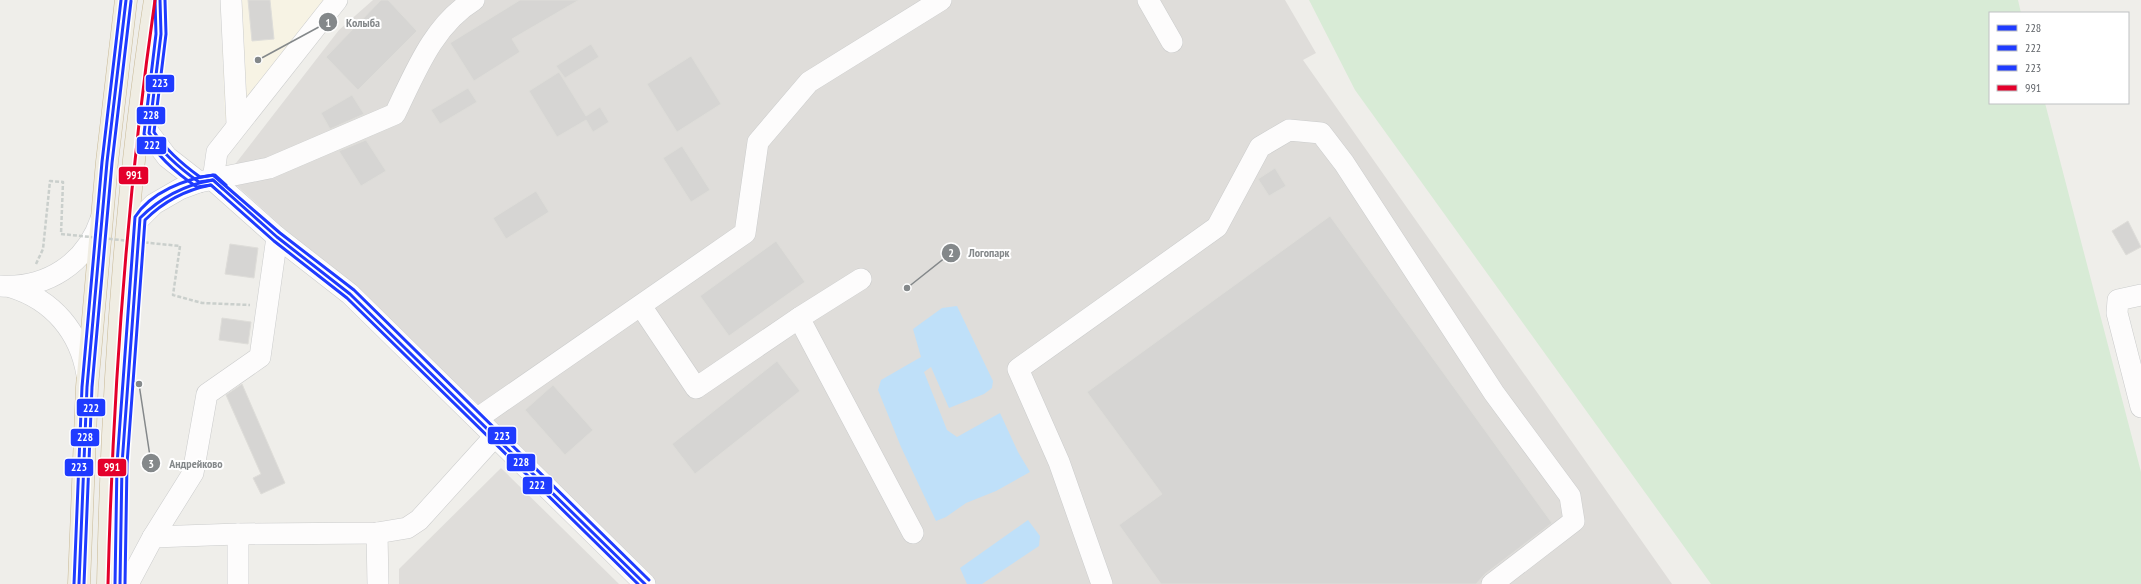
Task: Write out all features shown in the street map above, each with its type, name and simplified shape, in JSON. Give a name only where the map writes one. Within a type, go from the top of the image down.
[{"type":"highway","points":[[80,584],[87,388],[121,29],[126,0]]},
{"type":"highway","points":[[108,584],[110,464],[127,234],[139,115],[155,0]]},
{"type":"highway","points":[[120,584],[122,464],[140,218],[161,34],[160,0]]},
{"type":"street","points":[[231,0],[237,124]]},
{"type":"street","points":[[206,181],[217,152],[237,124],[337,0]]},
{"type":"street","points":[[140,218],[154,204],[171,193],[206,181],[269,168],[395,114],[427,48],[460,8],[474,0]]},
{"type":"street","points":[[478,418],[745,233],[758,142],[810,82],[941,0]]},
{"type":"street","points":[[1148,0],[1172,42]]},
{"type":"street","points":[[1102,584],[1059,462],[1018,369],[1217,227],[1260,147],[1288,130],[1321,133],[1344,163],[1494,394],[1570,496],[1574,521],[1492,584]]},
{"type":"street","points":[[149,133],[167,157],[206,181],[350,294],[478,418],[645,584]]},
{"type":"street","points":[[5,286],[44,281],[69,267],[91,241],[98,226],[103,209]]},
{"type":"street","points":[[128,584],[153,537],[193,473],[207,394],[260,356],[278,237]]},
{"type":"street","points":[[641,306],[696,388],[799,318],[861,279]]},
{"type":"street","points":[[5,286],[43,301],[57,313],[68,326],[84,358],[87,388]]},
{"type":"street","points":[[2141,295],[2118,300],[2117,313],[2141,407]]},
{"type":"street","points":[[799,318],[913,533]]},
{"type":"street","points":[[153,537],[238,534],[378,533],[407,528],[419,520],[495,436]]},
{"type":"street","points":[[378,533],[378,584]]},
{"type":"street","points":[[238,534],[238,584]]},
{"type":"path","points":[[33,270],[43,249],[50,181],[63,182],[61,234],[180,246],[173,296],[202,303],[268,306]]},
{"type":"shaded area","points":[[224,0],[343,0],[232,138],[225,118],[222,40]]},
{"type":"shaded area","points":[[373,0],[1285,0],[1316,53],[1303,60],[1672,584],[655,584],[475,401],[226,176],[339,30]]},
{"type":"shaded area","points":[[501,468],[619,584],[399,584],[399,569]]},
{"type":"green space","points":[[1309,0],[2018,0],[2021,12],[1989,12],[1989,104],[2045,104],[2141,472],[2141,584],[1711,584],[1355,90]]},
{"type":"water","points":[[957,306],[993,381],[992,388],[984,394],[949,408],[931,367],[924,372],[947,430],[957,437],[1000,413],[1018,452],[1030,472],[996,491],[966,503],[946,517],[936,521],[901,447],[878,390],[881,380],[921,357],[913,329],[942,308]]},
{"type":"water","points":[[1028,520],[1040,536],[1039,546],[982,584],[967,584],[960,568]]},
{"type":"building","points":[[248,0],[270,0],[274,39],[252,41]]},
{"type":"building","points":[[381,0],[388,0],[417,31],[358,90],[326,57]]},
{"type":"building","points":[[520,0],[579,0],[512,39],[520,52],[474,81],[450,43]]},
{"type":"building","points":[[591,44],[599,57],[565,78],[556,66]]},
{"type":"building","points":[[691,56],[721,104],[677,132],[647,84]]},
{"type":"building","points":[[559,72],[586,116],[600,107],[609,122],[593,132],[586,120],[557,137],[529,91]]},
{"type":"building","points":[[468,88],[477,102],[440,124],[431,110]]},
{"type":"building","points":[[352,95],[364,114],[330,129],[321,113]]},
{"type":"building","points":[[366,140],[386,171],[361,186],[339,151]]},
{"type":"building","points":[[682,146],[710,190],[691,202],[663,158]]},
{"type":"building","points":[[1275,168],[1286,186],[1269,196],[1258,179]]},
{"type":"building","points":[[536,191],[549,212],[506,239],[493,218]]},
{"type":"building","points":[[1330,216],[1552,523],[1485,574],[1476,584],[1161,584],[1119,525],[1162,494],[1087,392]]},
{"type":"building","points":[[2128,221],[2141,247],[2126,255],[2112,231]]},
{"type":"building","points":[[776,241],[805,282],[729,336],[700,296]]},
{"type":"building","points":[[230,244],[258,248],[254,278],[225,274]]},
{"type":"building","points":[[222,318],[251,322],[248,344],[219,340]]},
{"type":"building","points":[[777,361],[800,391],[695,474],[672,444]]},
{"type":"building","points":[[242,384],[285,483],[261,494],[253,478],[261,474],[226,395]]},
{"type":"building","points":[[553,385],[593,430],[565,455],[525,410]]},
{"type":"transit line","name":"223","points":[[74,584],[82,387],[102,162],[121,0]]},
{"type":"transit line","name":"228","points":[[79,584],[87,387],[107,162],[126,0]]},
{"type":"transit line","name":"222","points":[[155,0],[156,34],[144,134],[161,157],[182,176],[197,187],[211,185],[220,193]]},
{"type":"transit line","name":"991","points":[[108,584],[110,511],[123,291],[129,218],[145,73],[155,0]]},
{"type":"transit line","name":"228","points":[[160,0],[161,34],[149,133],[165,154],[192,177],[199,182],[213,180],[223,189]]},
{"type":"transit line","name":"223","points":[[165,0],[166,34],[154,132],[175,156],[200,177],[215,175],[226,185]]},
{"type":"transit line","name":"222","points":[[84,584],[92,387],[112,163],[131,1]]},
{"type":"transit line","name":"223","points":[[115,584],[117,464],[135,217],[150,200],[170,188],[180,183],[213,175],[280,233],[354,290],[649,580]]},
{"type":"transit line","name":"228","points":[[120,584],[122,464],[140,218],[156,204],[174,193],[192,185],[213,180],[277,237],[350,294],[645,584]]},
{"type":"transit line","name":"222","points":[[125,584],[127,464],[145,220],[152,213],[175,197],[192,190],[211,185],[274,241],[347,298],[638,584]]},
{"type":"place","name":"Колыба","points":[[258,60]]},
{"type":"place","name":"Логопарк","points":[[907,288]]},
{"type":"place","name":"Андрейково","points":[[139,384]]}]
